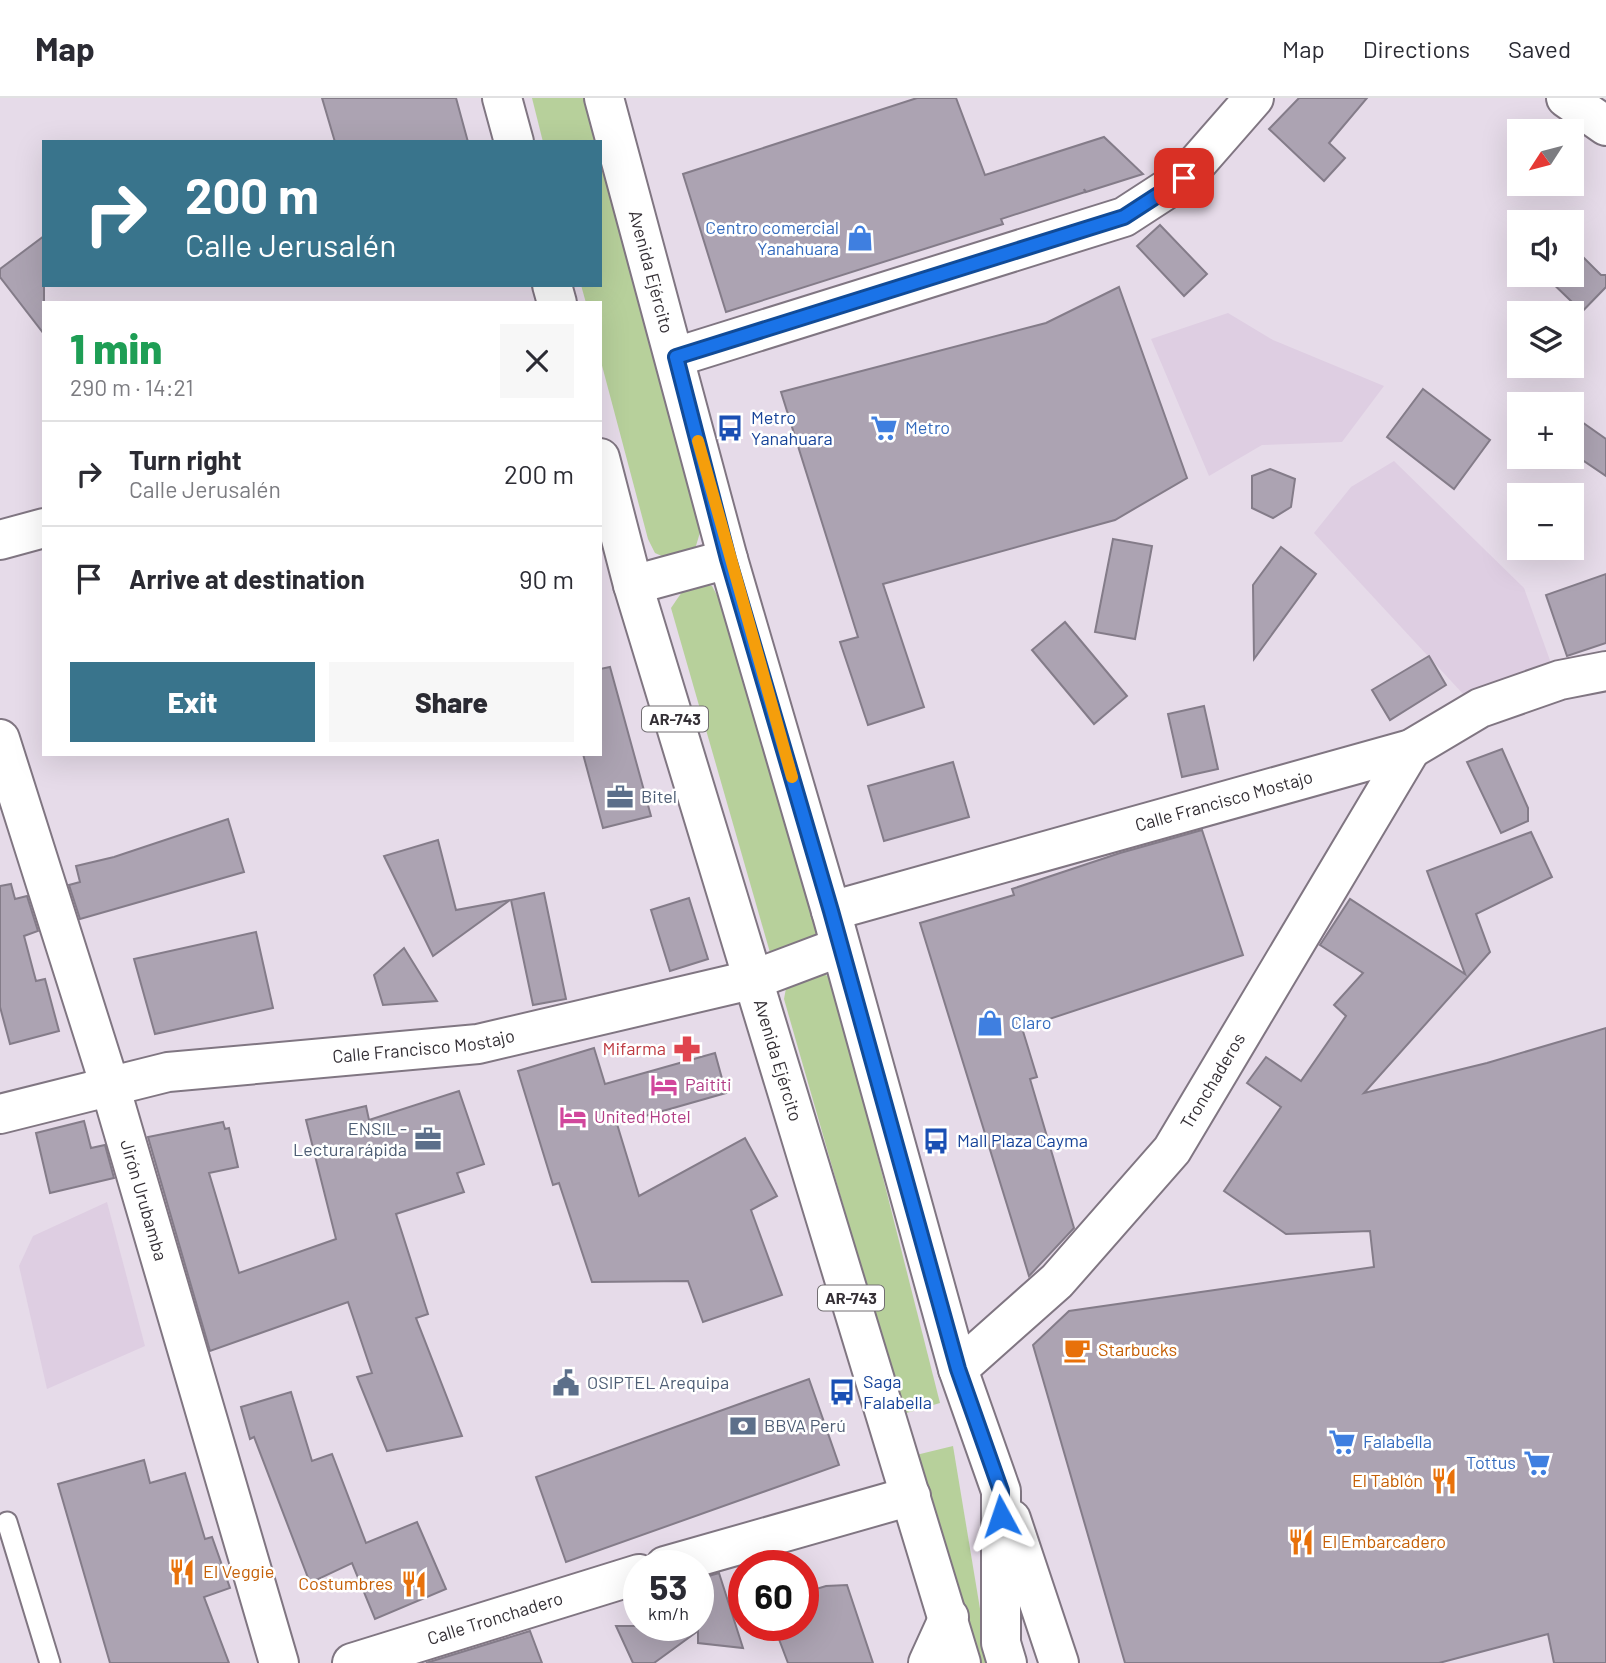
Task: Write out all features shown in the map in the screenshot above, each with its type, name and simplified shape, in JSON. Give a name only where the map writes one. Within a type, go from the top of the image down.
[{"type":"street","points":[[502,98],[513,140]]},
{"type":"street","name":"Avenida Ejército","points":[[604,98],[676,357],[728,559],[831,911],[958,1369],[1001,1491],[1001,1643],[1007,1663]]},
{"type":"street","points":[[676,357],[1124,217],[1184,178],[1254,98]]},
{"type":"street","points":[[1566,98],[1606,126]]},
{"type":"street","name":"Avenida Ejército","points":[[602,466],[633,585],[961,1663]]},
{"type":"street","points":[[0,540],[42,529]]},
{"type":"street","points":[[633,585],[728,559]]},
{"type":"street","name":"Calle Francisco Mostajo","points":[[831,911],[1411,749],[1480,708],[1560,680],[1606,671]]},
{"type":"street","name":"Jirón Urubamba","points":[[0,739],[110,1086],[279,1663]]},
{"type":"street","name":"Tronchaderos","points":[[958,1369],[1057,1281],[1172,1150],[1411,749]]},
{"type":"street","name":"Calle Francisco Mostajo","points":[[0,1114],[168,1072],[478,1044],[755,979],[840,947]]},
{"type":"street","points":[[1001,1491],[1059,1663]]},
{"type":"street","points":[[714,1552],[911,1496]]},
{"type":"street","name":"Calle Tronchadero","points":[[352,1663],[623,1579]]},
{"type":"street","points":[[928,1663],[949,1617]]},
{"type":"lane","points":[[7,1522],[50,1663]]},
{"type":"shaded area","points":[[1228,313],[1273,340],[1384,386],[1342,442],[1262,445],[1209,476],[1151,339]]},
{"type":"shaded area","points":[[1394,461],[1524,588],[1552,666],[1464,695],[1314,533],[1351,487]]},
{"type":"shaded area","points":[[107,1202],[145,1346],[47,1389],[19,1266],[33,1236]]},
{"type":"green space","points":[[532,98],[586,98],[597,140],[542,140]]},
{"type":"green space","points":[[602,158],[702,526],[695,549],[664,557],[655,553],[648,539],[602,366],[602,301],[585,301],[582,287],[602,287]]},
{"type":"green space","points":[[700,582],[712,586],[718,597],[821,942],[771,956],[671,608],[686,586]]},
{"type":"green space","points":[[814,970],[830,977],[835,988],[940,1403],[903,1414],[784,999],[787,983]]},
{"type":"green space","points":[[953,1446],[989,1663],[975,1663],[916,1455]]},
{"type":"building","points":[[322,98],[456,98],[467,140],[334,140]]},
{"type":"building","points":[[917,98],[956,98],[985,175],[1104,137],[1143,174],[1086,192],[1084,189],[1085,192],[1001,219],[1003,224],[726,312],[683,174]]},
{"type":"building","points":[[1299,98],[1367,98],[1329,143],[1345,158],[1324,181],[1269,129]]},
{"type":"building","points":[[1160,225],[1207,274],[1184,296],[1137,246]]},
{"type":"building","points":[[42,238],[42,331],[0,277],[0,269]]},
{"type":"building","points":[[1584,258],[1601,275],[1606,275],[1606,287],[1584,310],[1584,301],[1571,301],[1556,287],[1584,287]]},
{"type":"building","points":[[1119,287],[1187,478],[1115,520],[883,584],[924,707],[868,725],[840,642],[858,637],[781,392],[1046,323]]},
{"type":"building","points":[[1423,389],[1490,440],[1454,489],[1387,437]]},
{"type":"building","points":[[1584,423],[1606,439],[1606,476],[1584,461]]},
{"type":"building","points":[[1270,469],[1295,479],[1291,507],[1273,518],[1252,508],[1252,476]]},
{"type":"building","points":[[1113,539],[1152,546],[1135,639],[1095,632]]},
{"type":"building","points":[[1281,547],[1316,574],[1254,659],[1253,585]]},
{"type":"building","points":[[1606,574],[1606,643],[1567,656],[1546,595]]},
{"type":"building","points":[[1065,622],[1127,696],[1094,724],[1032,650]]},
{"type":"building","points":[[1429,656],[1446,685],[1390,720],[1372,690]]},
{"type":"building","points":[[610,667],[651,816],[603,828],[584,756],[602,756],[602,669]]},
{"type":"building","points":[[1204,706],[1218,769],[1182,777],[1168,714]]},
{"type":"building","points":[[1502,749],[1528,808],[1528,821],[1501,833],[1467,762]]},
{"type":"building","points":[[953,762],[969,817],[884,841],[868,786]]},
{"type":"building","points":[[228,819],[244,872],[80,919],[69,885],[80,882],[76,866],[114,857]]},
{"type":"building","points":[[1202,830],[1243,955],[1022,1028],[1037,1077],[1030,1079],[1074,1228],[1029,1276],[920,923],[1014,895],[1012,889],[1120,853]]},
{"type":"building","points":[[1531,832],[1552,877],[1476,914],[1490,952],[1364,1093],[1487,1063],[1606,1028],[1606,1663],[1554,1663],[1548,1634],[1439,1663],[1125,1663],[1033,1345],[1069,1311],[1374,1267],[1370,1231],[1286,1234],[1224,1191],[1281,1107],[1247,1083],[1266,1057],[1301,1081],[1346,1016],[1334,1005],[1363,973],[1320,945],[1350,899],[1465,974],[1427,871]]},
{"type":"building","points":[[438,840],[456,910],[510,900],[433,956],[384,856]]},
{"type":"building","points":[[11,884],[15,899],[27,896],[38,931],[24,936],[36,981],[45,979],[59,1031],[10,1044],[0,1007],[0,886]]},
{"type":"building","points":[[544,893],[566,999],[533,1005],[511,900]]},
{"type":"building","points":[[689,898],[708,959],[670,971],[651,910]]},
{"type":"building","points":[[256,932],[273,1008],[155,1034],[134,959]]},
{"type":"building","points":[[404,948],[437,1001],[383,1005],[374,975]]},
{"type":"building","points":[[594,1048],[605,1084],[715,1053],[726,1093],[617,1124],[639,1196],[745,1138],[777,1196],[751,1210],[782,1295],[703,1322],[688,1281],[592,1282],[559,1183],[553,1185],[518,1071]]},
{"type":"building","points":[[459,1091],[484,1164],[457,1173],[464,1192],[396,1214],[428,1314],[416,1318],[462,1436],[387,1451],[357,1377],[372,1373],[348,1302],[210,1351],[148,1137],[223,1122],[225,1129],[229,1128],[238,1167],[209,1173],[239,1273],[336,1239],[306,1120],[366,1106],[369,1120]]},
{"type":"building","points":[[84,1121],[91,1148],[105,1145],[114,1178],[50,1193],[36,1133]]},
{"type":"building","points":[[809,1379],[839,1465],[566,1562],[536,1477]]},
{"type":"building","points":[[291,1392],[312,1461],[332,1454],[366,1543],[417,1522],[446,1589],[375,1619],[352,1563],[310,1583],[254,1437],[250,1439],[241,1407]]},
{"type":"building","points":[[144,1460],[150,1483],[185,1473],[205,1539],[212,1537],[230,1588],[204,1597],[229,1663],[110,1663],[58,1484]]},
{"type":"building","points":[[719,1573],[728,1601],[728,1641],[741,1641],[743,1648],[698,1643],[714,1641],[714,1574]]},
{"type":"building","points":[[847,1585],[873,1663],[788,1663],[780,1641],[819,1641],[819,1588]]},
{"type":"building","points":[[616,1626],[623,1626],[623,1641],[684,1641],[654,1663],[633,1663]]},
{"type":"building","points":[[530,1631],[542,1663],[426,1663]]},
{"type":"slow traffic","points":[[698,441],[728,559],[792,777]]},
{"type":"place","name":"Centro comercial Yanahuara","points":[[860,238]]},
{"type":"place","name":"Metro Yanahuara","points":[[730,428]]},
{"type":"place","name":"Metro","points":[[884,428]]},
{"type":"place","name":"Bitel","points":[[620,797]]},
{"type":"place","name":"Claro","points":[[990,1023]]},
{"type":"place","name":"Mifarma","points":[[687,1049]]},
{"type":"place","name":"Paititi","points":[[664,1085]]},
{"type":"place","name":"United Hotel","points":[[573,1117]]},
{"type":"place","name":"ENSIL - Lectura rápida","points":[[428,1139]]},
{"type":"place","name":"Mall Plaza Cayma","points":[[936,1141]]},
{"type":"place","name":"Starbucks","points":[[1077,1350]]},
{"type":"place","name":"OSIPTEL Arequipa","points":[[566,1383]]},
{"type":"place","name":"Saga Falabella","points":[[842,1392]]},
{"type":"place","name":"BBVA Perú","points":[[743,1426]]},
{"type":"place","name":"Falabella","points":[[1342,1442]]},
{"type":"place","name":"Tottus","points":[[1537,1463]]},
{"type":"place","name":"El Tablón","points":[[1444,1481]]},
{"type":"place","name":"El Embarcadero","points":[[1301,1542]]},
{"type":"place","name":"El Veggie","points":[[182,1572]]},
{"type":"place","name":"Costumbres","points":[[414,1584]]},
{"type":"route","points":[[1001,1516],[1001,1491],[958,1369],[831,911],[728,559],[676,357],[1124,217],[1184,178]]}]
